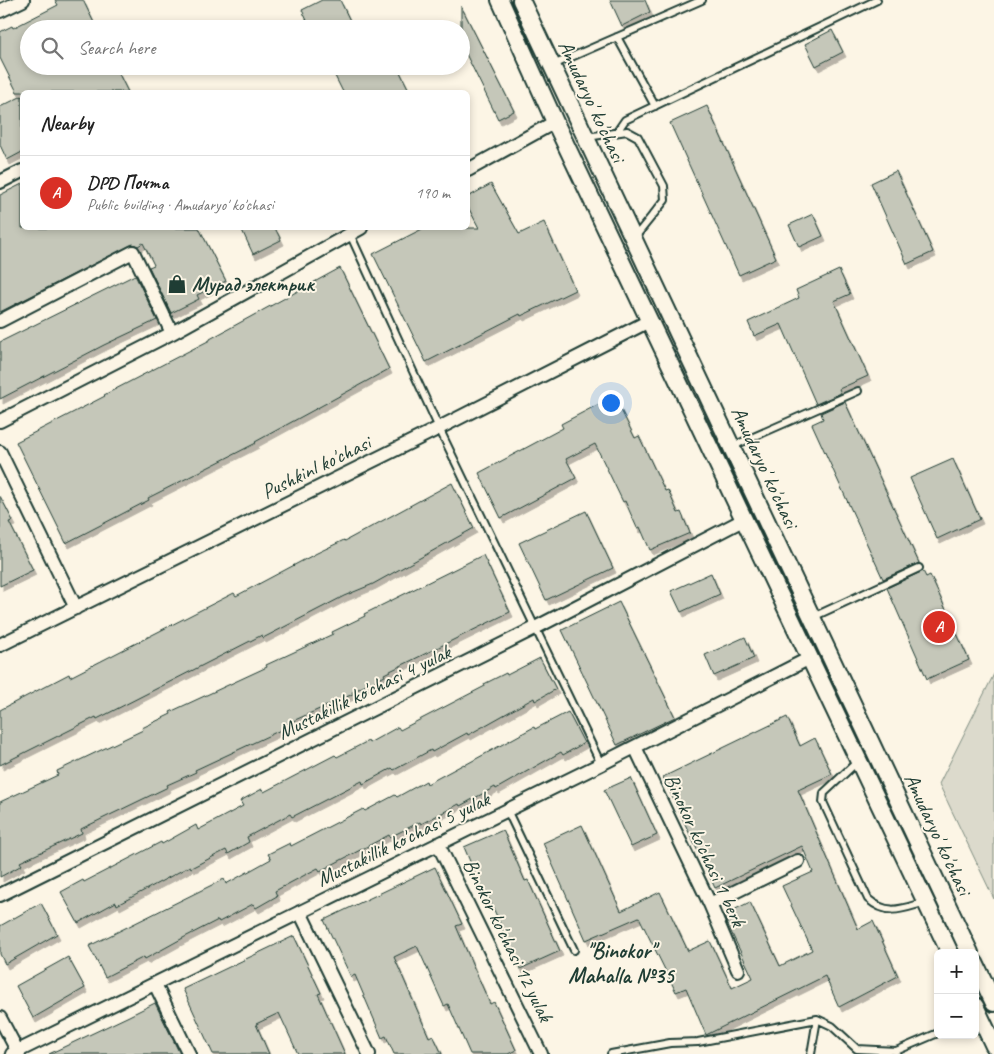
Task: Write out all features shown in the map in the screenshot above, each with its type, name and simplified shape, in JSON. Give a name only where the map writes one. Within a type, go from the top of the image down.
[{"type":"street","points":[[0,12],[23,0]]},
{"type":"street","points":[[500,0],[555,122],[948,949]]},
{"type":"street","name":"Amudaryo' ko'chasi","points":[[521,0],[968,949]]},
{"type":"street","points":[[470,169],[555,122]]},
{"type":"street","points":[[0,182],[20,172]]},
{"type":"street","points":[[0,421],[172,333],[356,230]]},
{"type":"street","points":[[0,321],[133,252],[172,333]]},
{"type":"street","points":[[649,321],[668,311]]},
{"type":"street","name":"Pushkinl ko'chasi","points":[[0,645],[439,428],[649,321]]},
{"type":"street","points":[[0,452],[76,608]]},
{"type":"street","name":"Mustakillik ko'chasi 4 yulak","points":[[0,895],[535,628],[743,520]]},
{"type":"street","name":"Mustakillik ko'chasi 5 yulak","points":[[16,1053],[601,764],[810,658]]},
{"type":"street","name":"Binokor ko'chasi 1 berk","points":[[635,746],[710,904],[738,970]]},
{"type":"street","name":"Binokor ko'chasi 12 yulak","points":[[438,844],[541,1054]]},
{"type":"street","points":[[710,904],[798,861]]},
{"type":"street","points":[[300,912],[369,1054]]},
{"type":"street","points":[[979,971],[994,1003]]},
{"type":"street","points":[[155,984],[189,1054]]},
{"type":"street","points":[[979,1017],[994,1046]]},
{"type":"street","points":[[0,1018],[16,1053]]},
{"type":"lane","points":[[552,65],[702,0]]},
{"type":"lane","points":[[616,133],[625,120],[877,0]]},
{"type":"lane","points":[[617,37],[655,106]]},
{"type":"lane","points":[[586,137],[627,132],[638,137],[664,186],[665,200],[634,238]]},
{"type":"lane","points":[[356,230],[439,428],[601,764]]},
{"type":"lane","points":[[732,446],[858,391]]},
{"type":"lane","points":[[813,618],[919,568]]},
{"type":"lane","points":[[859,760],[824,793],[823,802],[868,899],[875,905],[894,911],[926,902]]},
{"type":"lane","points":[[507,810],[574,950]]},
{"type":"lane","points":[[611,1054],[670,1043],[698,1042],[817,1018],[832,1026],[857,1048],[864,1049],[896,1051],[934,1034]]},
{"type":"lane","points":[[811,1054],[817,1018]]},
{"type":"shaded area","points":[[994,674],[994,899],[939,784]]},
{"type":"building","points":[[55,0],[83,0],[93,20],[29,20],[58,5]]},
{"type":"building","points":[[322,0],[340,0],[350,20],[307,20],[302,10]]},
{"type":"building","points":[[610,0],[645,0],[650,12],[622,26]]},
{"type":"building","points":[[461,6],[468,20],[461,20]]},
{"type":"building","points":[[20,24],[20,75],[120,75],[127,90],[20,90],[20,92],[17,92],[0,58],[0,32],[12,26],[13,28]]},
{"type":"building","points":[[470,24],[514,111],[498,119],[470,62]]},
{"type":"building","points":[[832,30],[843,52],[816,66],[805,44]]},
{"type":"building","points":[[334,75],[402,75],[409,90],[342,90]]},
{"type":"building","points":[[20,97],[20,153],[7,160],[0,145],[0,107]]},
{"type":"building","points":[[707,106],[776,258],[739,275],[670,123]]},
{"type":"building","points":[[896,171],[933,252],[907,264],[871,183]]},
{"type":"building","points":[[491,184],[519,234],[544,222],[575,290],[521,316],[520,314],[426,362],[373,254],[420,230],[470,230],[470,228],[479,228],[470,211],[470,196]]},
{"type":"building","points":[[20,185],[20,230],[200,230],[226,281],[197,295],[199,299],[171,313],[149,267],[154,265],[143,243],[138,246],[133,244],[0,312],[0,195]]},
{"type":"building","points":[[813,214],[823,236],[799,247],[789,225]]},
{"type":"building","points":[[242,230],[276,230],[281,240],[253,254]]},
{"type":"building","points":[[340,268],[389,369],[256,443],[148,498],[149,500],[66,543],[16,442],[210,340]]},
{"type":"building","points":[[839,270],[850,294],[834,301],[868,376],[839,389],[841,393],[816,404],[781,324],[754,336],[748,322],[799,298],[796,290]]},
{"type":"building","points":[[135,275],[157,320],[0,399],[0,342]]},
{"type":"building","points":[[614,396],[635,438],[639,436],[665,491],[668,490],[678,513],[681,512],[690,533],[650,550],[640,527],[637,528],[625,501],[623,502],[595,444],[566,459],[576,478],[501,518],[479,473],[563,428],[561,424]]},
{"type":"building","points":[[845,402],[919,563],[883,579],[812,424],[823,419],[821,413]]},
{"type":"building","points":[[953,459],[980,519],[937,539],[910,478]]},
{"type":"building","points":[[452,483],[474,528],[373,584],[344,596],[263,638],[262,635],[97,719],[96,717],[0,765],[0,710],[69,674],[70,677],[234,593],[236,596],[317,553],[345,541]]},
{"type":"building","points":[[0,496],[13,521],[9,522],[33,570],[0,586]]},
{"type":"building","points":[[586,511],[613,568],[546,600],[519,543]]},
{"type":"building","points":[[483,555],[510,612],[384,674],[385,676],[352,692],[353,694],[284,725],[285,728],[195,770],[196,772],[167,785],[168,787],[81,829],[82,833],[20,862],[22,865],[0,877],[0,802],[58,775],[57,771],[143,730],[142,728],[171,714],[170,712],[333,634],[332,632],[365,616],[364,614]]},
{"type":"building","points":[[923,571],[926,577],[930,575],[969,660],[927,679],[887,588]]},
{"type":"building","points":[[711,573],[720,594],[681,612],[671,591]]},
{"type":"building","points":[[619,602],[675,717],[617,745],[562,630]]},
{"type":"building","points":[[745,637],[754,658],[714,676],[705,655]]},
{"type":"building","points":[[540,658],[556,689],[535,701],[534,698],[468,735],[467,733],[432,752],[431,750],[394,770],[392,768],[363,784],[362,781],[292,817],[290,814],[247,837],[249,842],[228,854],[226,850],[191,868],[190,866],[117,905],[116,902],[78,923],[61,892],[161,842],[162,844],[196,825],[198,830],[243,806],[240,801],[262,789],[264,792],[335,755],[337,757],[368,741],[369,743],[398,727],[400,730],[485,686],[484,684],[506,673],[507,675]]},
{"type":"building","points":[[568,712],[584,743],[563,755],[561,752],[496,789],[495,787],[460,806],[459,804],[421,824],[420,822],[390,837],[389,835],[320,871],[318,868],[275,891],[277,896],[256,908],[253,904],[219,922],[218,920],[145,959],[144,957],[105,977],[89,946],[224,879],[226,884],[271,859],[268,854],[290,843],[291,846],[363,809],[365,811],[395,795],[397,797],[426,781],[427,784],[534,727],[535,729]]},
{"type":"building","points":[[787,717],[800,746],[815,738],[832,774],[798,790],[858,929],[873,921],[898,976],[839,1007],[825,976],[706,1035],[686,988],[676,992],[639,917],[586,940],[543,843],[582,825],[621,911],[660,892],[688,951],[710,941],[732,988],[753,978],[723,915],[750,902],[780,966],[812,950],[782,886],[813,872],[802,846],[715,888],[663,777]]},
{"type":"building","points":[[631,778],[657,835],[631,847],[604,790]]},
{"type":"building","points":[[503,830],[525,881],[528,880],[560,951],[520,969],[487,894],[484,895],[464,847]]},
{"type":"building","points":[[435,867],[462,924],[456,926],[474,968],[490,1004],[494,1002],[516,1050],[508,1054],[470,1054],[448,1004],[444,1006],[417,946],[394,957],[429,1037],[433,1035],[442,1054],[394,1054],[386,1036],[382,1038],[355,975],[351,977],[324,920]]},
{"type":"building","points":[[41,903],[57,934],[5,964],[0,954],[0,926]]},
{"type":"building","points":[[294,936],[321,993],[318,994],[345,1054],[298,1054],[279,1013],[256,1024],[269,1054],[213,1054],[183,989]]},
{"type":"building","points":[[68,957],[85,988],[33,1018],[16,986]]},
{"type":"building","points":[[155,1003],[180,1054],[49,1054],[129,1016]]},
{"type":"place","name":"Мурад электрик","points":[[177,284]]},
{"type":"place","name":"DPD Почта","points":[[939,627]]},
{"type":"district","name":"\"Binokor\" Mahalla №35","points":[[621,962]]}]
